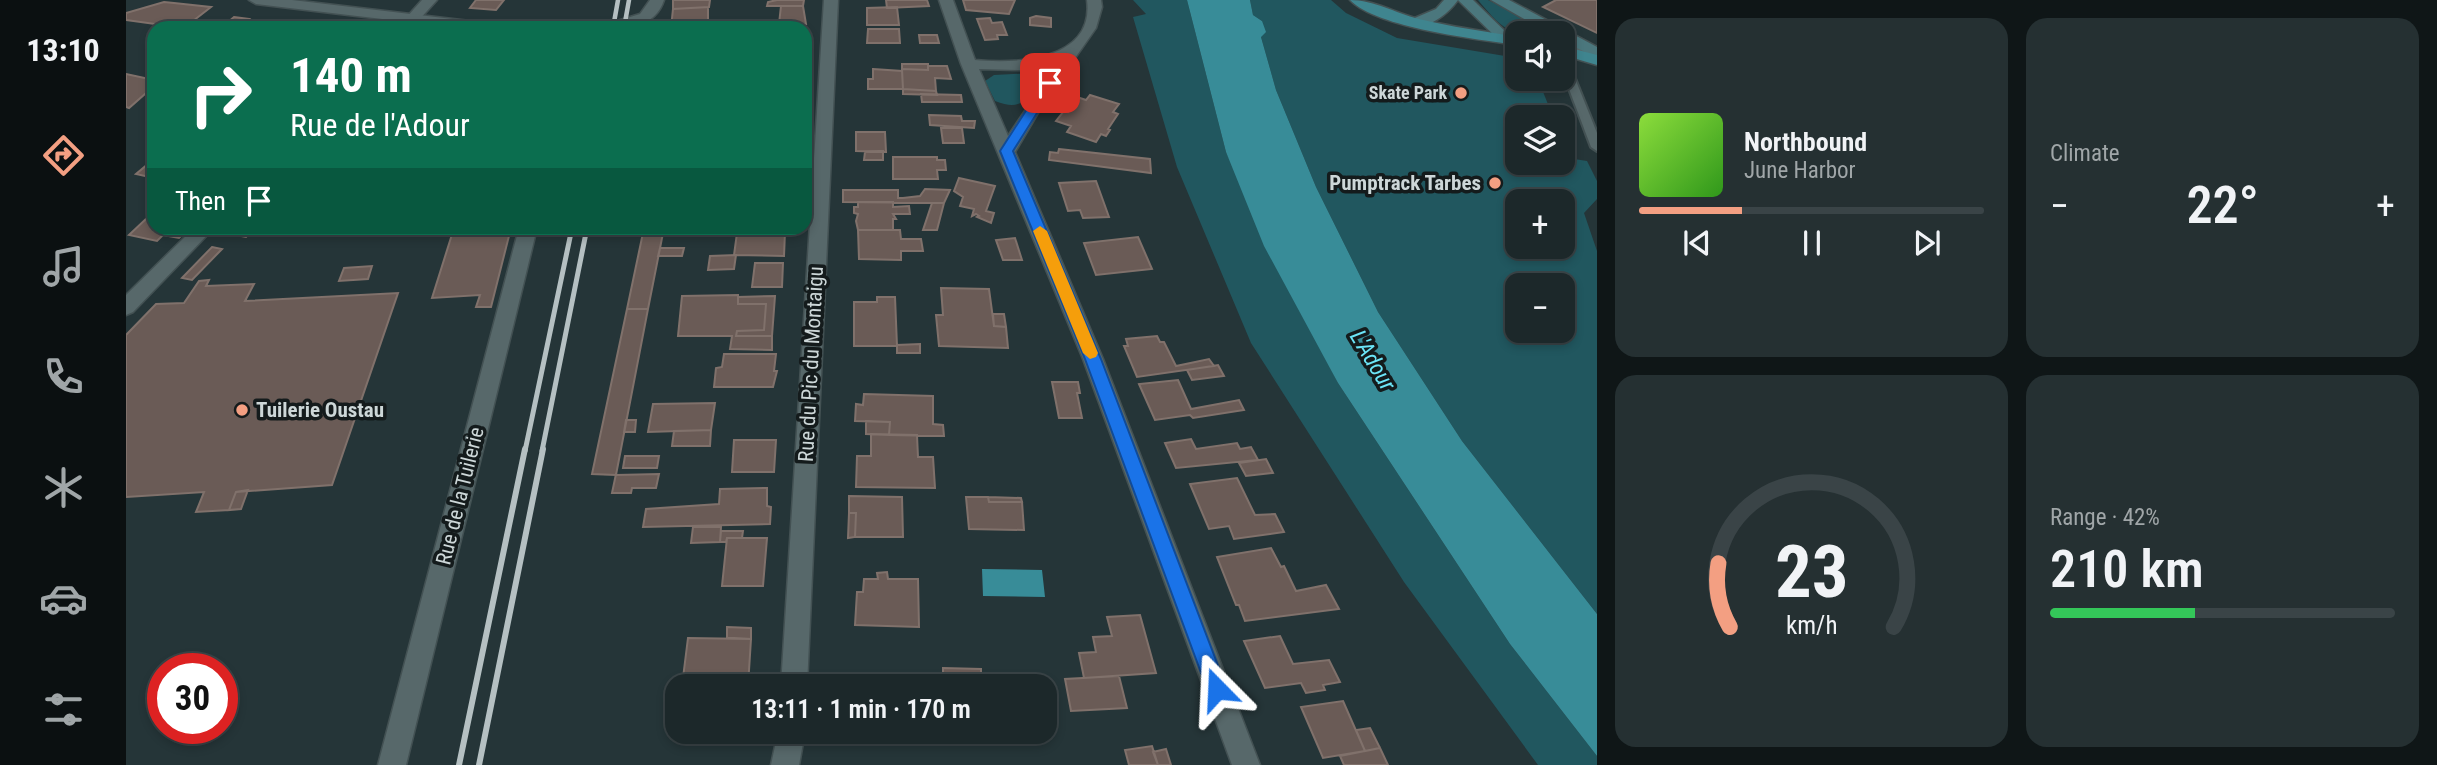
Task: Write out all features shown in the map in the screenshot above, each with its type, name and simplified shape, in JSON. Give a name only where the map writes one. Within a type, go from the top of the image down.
[{"type":"main road","points":[[1357,0],[1378,12],[1415,23],[1505,39]]},
{"type":"main road","points":[[1415,23],[1441,12],[1451,0]]},
{"type":"main road","points":[[1465,0],[1505,34]]},
{"type":"main road","points":[[1498,0],[1597,54]]},
{"type":"main road","points":[[1575,51],[1597,54]]},
{"type":"street","points":[[256,0],[395,21]]},
{"type":"street","points":[[410,21],[430,0]]},
{"type":"street","points":[[633,21],[646,17],[656,7],[657,0]]},
{"type":"street","name":"Rue du Pic du Montaigu","points":[[795,674],[831,0]]},
{"type":"street","points":[[946,0],[969,64],[1093,359],[1246,765]]},
{"type":"street","points":[[1007,151],[1038,100],[1088,28],[1096,7],[1094,0]]},
{"type":"street","points":[[969,64],[1016,68],[1046,62],[1073,50]]},
{"type":"street","points":[[126,307],[198,235]]},
{"type":"street","name":"Rue de la Tuilerie","points":[[392,765],[526,235]]},
{"type":"street","points":[[785,765],[789,744]]},
{"type":"lane","points":[[1575,91],[1597,147]]},
{"type":"shaded area","points":[[1133,0],[1187,0],[1226,152],[1338,383],[1510,644],[1597,756],[1597,765],[1538,765],[1404,582],[1251,343],[1177,167],[1133,17],[1146,14]]},
{"type":"shaded area","points":[[1250,0],[1331,0],[1346,13],[1397,38],[1505,56],[1505,91],[1543,91],[1548,105],[1505,105],[1505,175],[1575,175],[1575,159],[1587,161],[1597,181],[1597,199],[1584,213],[1597,251],[1597,614],[1462,441],[1378,312],[1316,187],[1276,90],[1261,37],[1262,21],[1253,15]]},
{"type":"shaded area","points":[[1478,0],[1488,0],[1531,21],[1505,21],[1505,27]]},
{"type":"shaded area","points":[[1036,73],[1041,79],[1027,98],[1012,105],[995,101],[985,81],[994,75]]},
{"type":"water","name":"L'Adour","points":[[1187,0],[1250,0],[1253,15],[1262,21],[1266,32],[1261,37],[1276,90],[1316,187],[1378,312],[1462,441],[1597,614],[1597,756],[1510,644],[1338,383],[1264,246],[1226,152]]},
{"type":"water","points":[[982,569],[1042,570],[1045,597],[983,596]]},
{"type":"building","points":[[476,0],[504,0],[496,10],[470,8]]},
{"type":"building","points":[[673,0],[710,0],[709,7],[673,9]]},
{"type":"building","points":[[804,0],[803,6],[767,6],[768,2]]},
{"type":"building","points":[[886,0],[927,0],[929,6],[887,8]]},
{"type":"building","points":[[963,0],[1015,0],[1009,14],[966,10]]},
{"type":"building","points":[[1556,0],[1597,0],[1597,33],[1575,21],[1543,7]]},
{"type":"building","points":[[164,2],[211,7],[193,21],[147,23],[126,20],[126,13]]},
{"type":"building","points":[[781,6],[803,6],[806,21],[779,21]]},
{"type":"building","points":[[708,7],[708,21],[672,21],[673,9]]},
{"type":"building","points":[[897,7],[899,25],[867,25],[867,8]]},
{"type":"building","points":[[234,17],[249,19],[247,21],[229,21]]},
{"type":"building","points":[[990,18],[992,23],[1002,22],[1007,35],[997,35],[998,39],[985,40],[977,19]]},
{"type":"building","points":[[1030,18],[1051,18],[1051,27],[1030,25]]},
{"type":"building","points":[[868,29],[899,29],[900,43],[867,43]]},
{"type":"building","points":[[919,35],[937,35],[939,43],[920,43]]},
{"type":"building","points":[[902,64],[928,64],[928,70],[902,69]]},
{"type":"building","points":[[928,66],[947,66],[951,79],[935,78],[936,91],[903,89],[902,69],[928,70]]},
{"type":"building","points":[[873,69],[902,71],[903,89],[868,89],[868,79],[873,79]]},
{"type":"building","points":[[126,74],[147,78],[147,92],[129,108],[126,107]]},
{"type":"building","points":[[903,89],[936,91],[937,95],[903,94]]},
{"type":"building","points":[[921,94],[961,95],[962,102],[922,102]]},
{"type":"building","points":[[1090,95],[1119,104],[1113,112],[1118,114],[1108,129],[1110,130],[1106,136],[1101,134],[1096,142],[1067,132],[1071,126],[1056,121],[1064,111],[1068,112],[1071,108],[1067,106],[1074,96],[1086,100]]},
{"type":"building","points":[[929,115],[961,116],[962,121],[975,121],[974,128],[930,125]]},
{"type":"building","points":[[941,128],[962,128],[964,143],[943,143]]},
{"type":"building","points":[[856,132],[885,132],[886,152],[856,151]]},
{"type":"building","points":[[1059,149],[1150,159],[1151,173],[1049,160],[1050,152],[1058,153]]},
{"type":"building","points":[[883,151],[883,160],[864,160],[865,152]]},
{"type":"building","points":[[893,157],[937,157],[937,160],[945,160],[946,170],[937,170],[938,179],[893,179]]},
{"type":"building","points":[[147,165],[147,176],[136,174]]},
{"type":"building","points":[[959,178],[995,186],[986,211],[994,213],[991,223],[976,214],[972,216],[974,209],[960,206],[963,197],[954,191]]},
{"type":"building","points":[[1096,181],[1109,217],[1083,218],[1080,210],[1068,211],[1059,183]]},
{"type":"building","points":[[925,189],[950,190],[944,203],[843,202],[843,190],[898,190],[898,198],[903,198],[920,196]]},
{"type":"building","points":[[858,202],[893,202],[893,207],[909,206],[910,214],[893,214],[896,219],[893,219],[893,230],[858,230],[858,214],[854,213],[854,207],[858,207]]},
{"type":"building","points":[[932,203],[944,203],[937,230],[923,230]]},
{"type":"building","points":[[147,218],[147,235],[163,235],[157,241],[129,235]]},
{"type":"building","points":[[858,230],[900,230],[901,239],[921,239],[923,251],[901,251],[901,260],[859,259]]},
{"type":"building","points":[[452,235],[509,235],[491,307],[476,307],[480,295],[432,298]]},
{"type":"building","points":[[643,235],[663,235],[648,309],[627,309]]},
{"type":"building","points":[[737,235],[785,235],[784,256],[734,255]]},
{"type":"building","points":[[1138,237],[1152,269],[1096,275],[1084,243]]},
{"type":"building","points":[[1015,238],[1022,260],[1003,260],[996,240]]},
{"type":"building","points":[[212,247],[222,249],[192,280],[182,278]]},
{"type":"building","points":[[660,248],[684,248],[682,256],[658,256]]},
{"type":"building","points":[[736,255],[734,269],[708,270],[710,256]]},
{"type":"building","points":[[755,263],[783,263],[782,287],[752,287]]},
{"type":"building","points":[[372,266],[368,279],[339,281],[344,268]]},
{"type":"building","name":"Tuilerie Oustau","points":[[209,280],[206,286],[254,284],[245,301],[398,293],[332,485],[236,492],[229,510],[196,512],[204,492],[126,497],[126,335],[156,304],[184,303],[199,281]]},
{"type":"building","points":[[941,288],[989,289],[994,326],[1006,327],[1008,348],[939,346],[936,315],[943,315]]},
{"type":"building","points":[[738,295],[738,304],[766,304],[764,330],[737,331],[736,336],[772,336],[772,350],[730,349],[732,336],[678,336],[682,296]]},
{"type":"building","points":[[775,296],[772,336],[736,336],[737,331],[764,330],[766,304],[738,304],[738,297]]},
{"type":"building","points":[[877,297],[895,297],[897,346],[854,346],[854,302],[877,302]]},
{"type":"building","points":[[627,309],[648,309],[616,475],[592,474]]},
{"type":"building","points":[[993,314],[1004,314],[1006,327],[994,326]]},
{"type":"building","points":[[1157,336],[1160,342],[1164,342],[1176,366],[1209,359],[1214,366],[1137,377],[1124,346],[1128,346],[1126,339]]},
{"type":"building","points":[[920,344],[920,353],[897,353],[897,345]]},
{"type":"building","points":[[724,354],[776,354],[774,371],[777,371],[773,387],[714,387],[716,368],[722,367]]},
{"type":"building","points":[[1218,365],[1224,376],[1192,380],[1187,370]]},
{"type":"building","points":[[1178,380],[1191,409],[1239,400],[1244,410],[1193,418],[1190,415],[1155,420],[1139,384]]},
{"type":"building","points":[[1052,382],[1078,382],[1080,393],[1077,393],[1082,418],[1059,418]]},
{"type":"building","points":[[864,394],[933,396],[933,424],[943,425],[944,436],[889,435],[890,422],[855,421],[856,404],[863,405]]},
{"type":"building","points":[[715,403],[711,430],[648,432],[653,404]]},
{"type":"building","points":[[626,420],[636,420],[635,432],[624,432]]},
{"type":"building","points":[[866,421],[890,422],[889,435],[866,434]]},
{"type":"building","points":[[711,430],[710,446],[672,446],[674,431]]},
{"type":"building","points":[[871,434],[917,435],[918,457],[933,457],[935,488],[856,487],[857,456],[871,456]]},
{"type":"building","points":[[1191,439],[1196,449],[1237,443],[1240,449],[1251,447],[1258,460],[1176,468],[1165,443]]},
{"type":"building","points":[[734,440],[776,440],[774,472],[732,472]]},
{"type":"building","points":[[625,456],[659,456],[657,468],[623,468]]},
{"type":"building","points":[[1266,459],[1273,473],[1246,476],[1239,463]]},
{"type":"building","points":[[616,474],[659,474],[656,488],[632,488],[631,493],[612,493]]},
{"type":"building","points":[[1237,478],[1255,515],[1275,514],[1284,532],[1234,539],[1229,526],[1209,529],[1190,484]]},
{"type":"building","points":[[767,488],[767,506],[771,507],[770,524],[643,527],[646,509],[719,504],[720,489]]},
{"type":"building","points":[[248,490],[241,509],[229,510],[236,492]]},
{"type":"building","points":[[849,496],[902,497],[903,537],[855,537],[856,513],[849,513]]},
{"type":"building","points":[[966,497],[988,497],[989,502],[1022,502],[1024,530],[969,529]]},
{"type":"building","points":[[988,497],[1021,498],[1022,502],[989,502]]},
{"type":"building","points":[[849,513],[856,513],[855,537],[848,538]]},
{"type":"building","points":[[693,527],[721,527],[720,542],[691,543]]},
{"type":"building","points":[[721,531],[743,531],[742,538],[727,538],[726,542],[720,542]]},
{"type":"building","points":[[727,538],[767,538],[763,586],[722,586]]},
{"type":"building","points":[[1271,548],[1281,567],[1284,566],[1296,591],[1326,585],[1339,609],[1245,621],[1217,557]]},
{"type":"building","points":[[887,572],[888,579],[918,579],[919,627],[855,625],[857,592],[863,592],[864,579],[878,579],[877,573]]},
{"type":"building","points":[[1140,615],[1156,673],[1084,678],[1079,653],[1096,652],[1093,637],[1112,636],[1107,617]]},
{"type":"building","points":[[727,627],[751,628],[751,639],[727,638]]},
{"type":"building","points":[[1280,636],[1293,664],[1329,660],[1340,682],[1323,685],[1325,690],[1306,693],[1301,683],[1265,688],[1244,641]]},
{"type":"building","points":[[688,638],[751,639],[749,674],[684,674]]},
{"type":"building","points":[[943,668],[981,669],[981,674],[943,674]]},
{"type":"building","points":[[1119,676],[1127,708],[1071,711],[1065,679]]},
{"type":"building","points":[[1343,701],[1365,751],[1323,758],[1301,707]]},
{"type":"building","points":[[1370,728],[1380,748],[1365,751],[1356,730]]},
{"type":"building","points":[[1152,746],[1158,765],[1129,765],[1125,750]]},
{"type":"building","points":[[1380,748],[1388,765],[1344,765],[1340,756]]},
{"type":"building","points":[[1166,749],[1171,765],[1158,765],[1153,752]]},
{"type":"railway","points":[[614,21],[618,0]]},
{"type":"railway","points":[[625,21],[629,0]]},
{"type":"railway","points":[[525,451],[571,235]]},
{"type":"railway","points":[[542,451],[586,235]]},
{"type":"railway","points":[[459,765],[525,449]]},
{"type":"railway","points":[[479,765],[543,449]]},
{"type":"slow traffic","points":[[1040,231],[1090,353]]},
{"type":"place","name":"Skate Park","points":[[1461,93]]},
{"type":"place","name":"Pumptrack Tarbes","points":[[1495,183]]},
{"type":"place","name":"Tuilerie Oustau","points":[[242,410]]},
{"type":"route","points":[[1050,83],[1007,151],[1093,359],[1217,689]]}]
